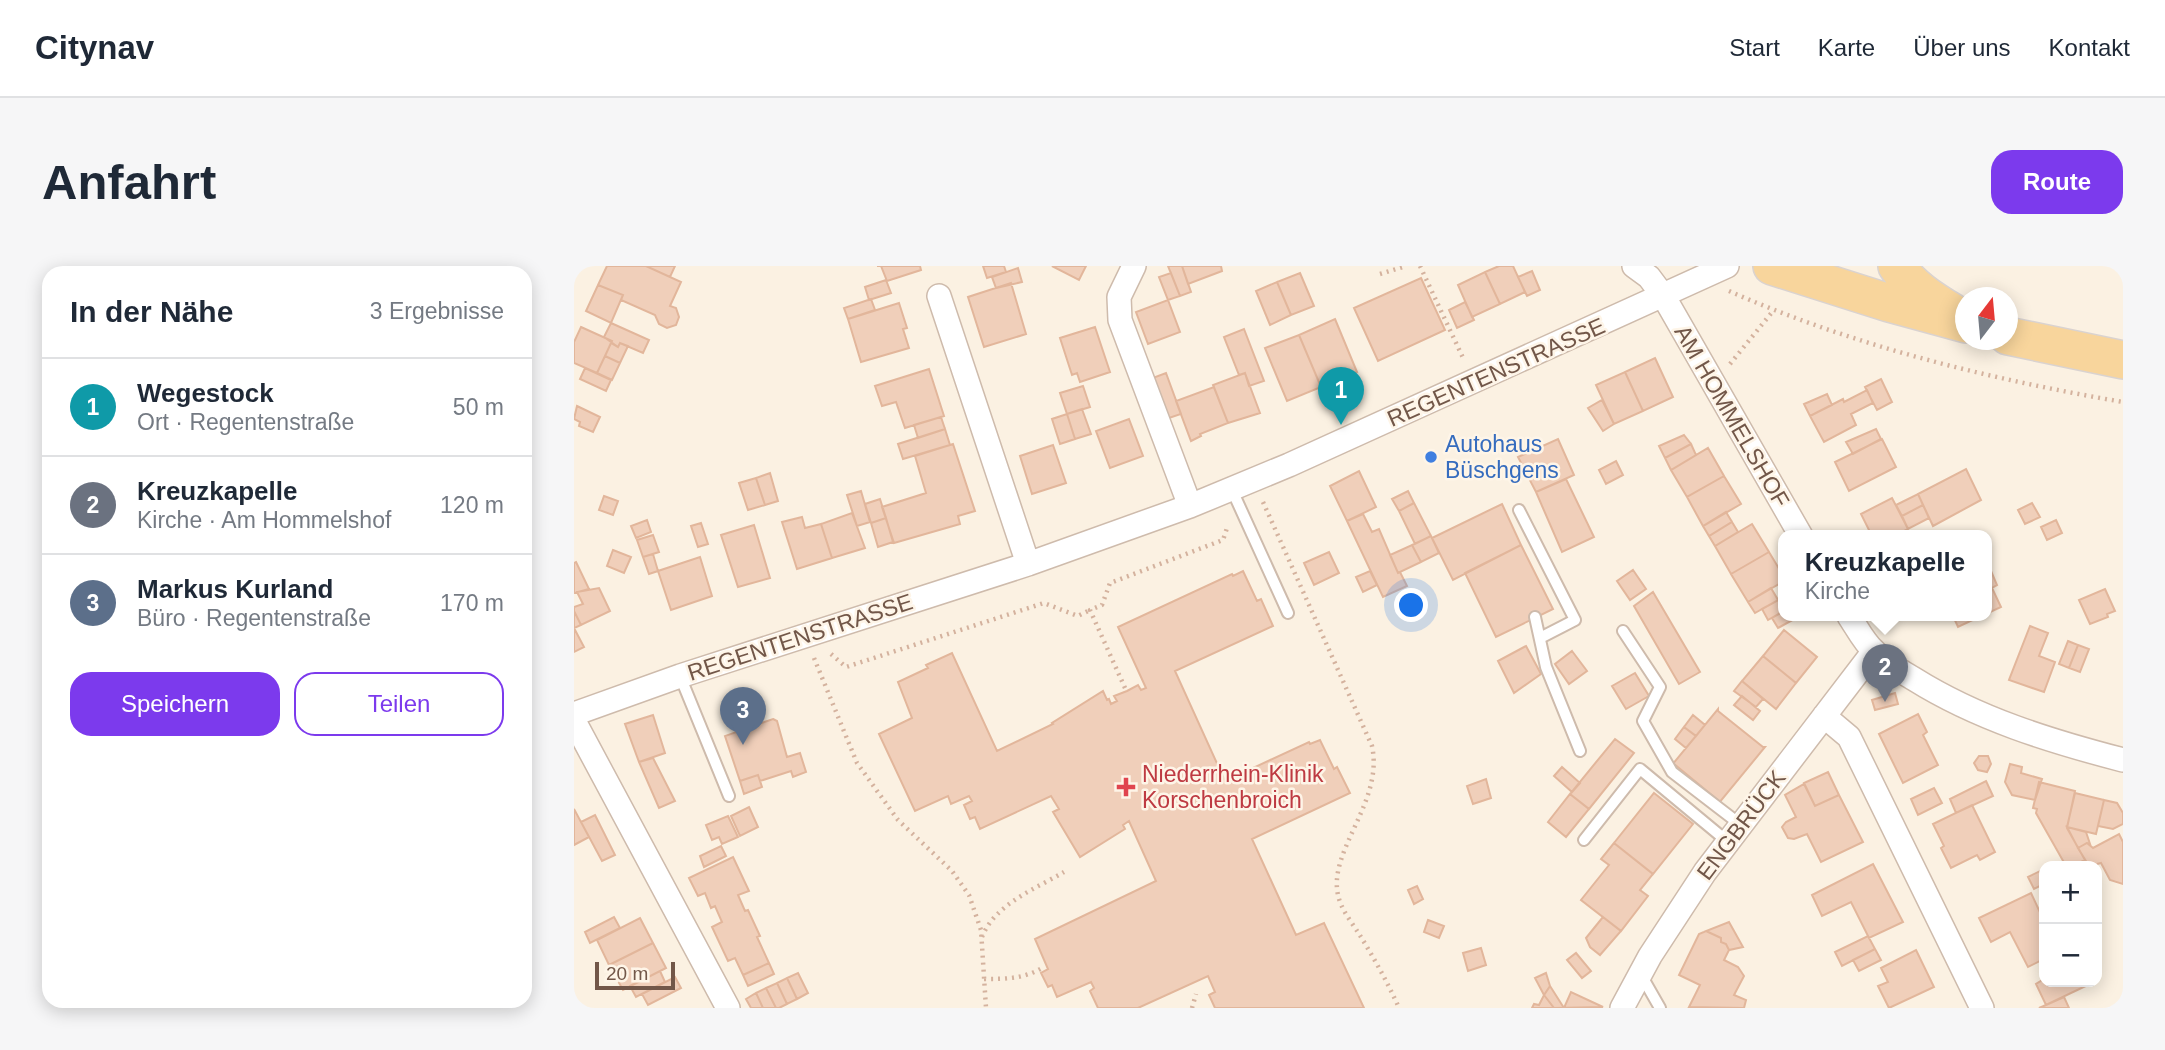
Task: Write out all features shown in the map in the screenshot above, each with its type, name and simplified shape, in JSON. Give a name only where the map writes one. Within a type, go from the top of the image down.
[{"type":"main road","points":[[1772,266],[1877,300],[1955,320]]},
{"type":"main road","points":[[1896,266],[1927,296],[1955,315]]},
{"type":"main road","points":[[2018,338],[2123,360]]},
{"type":"street","points":[[1134,266],[1119,297],[1120,320],[1190,506]]},
{"type":"street","name":"AM HOMMELSHOF","points":[[1634,266],[1649,277],[1664,296],[1798,530]]},
{"type":"street","name":"REGENTENSTRASSE","points":[[574,714],[680,676],[1028,564],[1190,506],[1254,481],[1727,266]]},
{"type":"street","points":[[939,296],[1028,564]]},
{"type":"street","points":[[1852,621],[1874,652],[1922,684],[1982,715],[2047,739],[2123,760]]},
{"type":"street","name":"ENGBRÜCK","points":[[1622,1008],[1640,973],[1689,896],[1874,652]]},
{"type":"street","points":[[1824,716],[1849,737],[1982,1008]]},
{"type":"street","points":[[574,721],[729,1008]]},
{"type":"lane","points":[[1231,490],[1288,613]]},
{"type":"lane","points":[[1519,510],[1575,620],[1540,638]]},
{"type":"lane","points":[[1535,617],[1546,667],[1580,751]]},
{"type":"lane","points":[[1623,631],[1660,687],[1643,721],[1672,772],[1735,833]]},
{"type":"lane","points":[[680,676],[729,796]]},
{"type":"lane","points":[[1584,839],[1640,769],[1735,833]]},
{"type":"lane","points":[[1640,973],[1660,1008]]},
{"type":"path","points":[[1380,274],[1406,266]]},
{"type":"path","points":[[1420,266],[1475,382]]},
{"type":"path","points":[[1701,279],[1773,311],[1952,366],[2123,402]]},
{"type":"path","points":[[1713,385],[1773,311]]},
{"type":"path","points":[[1254,481],[1372,746],[1375,757],[1374,779],[1343,856],[1337,886],[1341,903],[1379,967],[1399,1008]]},
{"type":"path","points":[[986,1008],[982,938],[976,911],[961,881],[898,820],[857,763],[814,657],[828,652],[846,667],[1044,603],[1077,615],[1102,605],[1110,583],[1223,540],[1229,522],[1265,508]]},
{"type":"path","points":[[1090,610],[1125,688]]},
{"type":"path","points":[[982,938],[990,921],[1004,908],[1064,872]]},
{"type":"path","points":[[984,979],[1020,977],[1042,968]]},
{"type":"path","points":[[1192,1008],[1196,994]]},
{"type":"building","points":[[607,266],[646,266],[681,282],[670,306],[676,308],[679,317],[676,325],[667,328],[659,324],[655,315],[621,300],[623,295],[598,285]]},
{"type":"building","points":[[646,266],[675,266],[670,277]]},
{"type":"building","points":[[881,266],[920,266],[921,270],[887,281]]},
{"type":"building","points":[[983,266],[1004,266],[1006,272],[987,278]]},
{"type":"building","points":[[1052,266],[1086,266],[1079,280]]},
{"type":"building","points":[[1168,266],[1182,266],[1191,292],[1180,296]]},
{"type":"building","points":[[1182,266],[1221,266],[1222,271],[1188,284]]},
{"type":"building","points":[[1499,266],[1513,266],[1525,292],[1500,304],[1485,272]]},
{"type":"building","points":[[1018,268],[1022,282],[996,288],[992,277]]},
{"type":"building","points":[[1532,271],[1540,290],[1527,296],[1518,277]]},
{"type":"building","points":[[1485,272],[1500,304],[1472,317],[1458,285]]},
{"type":"building","points":[[1171,273],[1180,296],[1168,300],[1159,277]]},
{"type":"building","points":[[1300,273],[1314,306],[1291,315],[1277,282]]},
{"type":"building","points":[[1421,278],[1445,330],[1378,361],[1354,308]]},
{"type":"building","points":[[886,280],[891,293],[869,300],[865,287]]},
{"type":"building","points":[[1277,282],[1291,315],[1270,325],[1256,291]]},
{"type":"building","points":[[1011,283],[1026,334],[984,347],[968,297]]},
{"type":"building","points":[[598,285],[623,295],[611,323],[586,311]]},
{"type":"building","points":[[871,299],[875,310],[848,319],[844,308]]},
{"type":"building","points":[[1168,300],[1180,332],[1148,344],[1136,312]]},
{"type":"building","points":[[1465,302],[1474,320],[1457,328],[1449,310]]},
{"type":"building","points":[[899,303],[907,328],[903,329],[909,348],[861,362],[848,319]]},
{"type":"building","points":[[1335,319],[1357,372],[1321,387],[1299,335]]},
{"type":"building","points":[[611,323],[649,340],[643,353],[620,343],[618,347],[604,337]]},
{"type":"building","points":[[581,327],[612,341],[597,373],[574,363],[574,342]]},
{"type":"building","points":[[1095,327],[1110,372],[1080,382],[1077,373],[1072,375],[1060,338]]},
{"type":"building","points":[[1244,329],[1264,381],[1249,386],[1245,373],[1239,375],[1224,337]]},
{"type":"building","points":[[1299,335],[1321,387],[1287,401],[1265,348]]},
{"type":"building","points":[[611,343],[618,347],[620,343],[628,346],[620,363],[605,356]]},
{"type":"building","points":[[605,356],[620,363],[612,380],[597,373]]},
{"type":"building","points":[[1655,358],[1673,397],[1643,411],[1625,372]]},
{"type":"building","points":[[585,368],[611,380],[606,391],[580,379]]},
{"type":"building","points":[[929,369],[944,416],[905,428],[896,402],[882,406],[875,386]]},
{"type":"building","points":[[1625,372],[1643,411],[1614,424],[1596,385]]},
{"type":"building","points":[[1166,373],[1181,414],[1166,419],[1150,379]]},
{"type":"building","points":[[1245,373],[1260,413],[1228,423],[1213,385]]},
{"type":"building","points":[[1881,379],[1892,402],[1877,410],[1865,387]]},
{"type":"building","points":[[1083,386],[1090,407],[1067,414],[1060,393]]},
{"type":"building","points":[[1214,387],[1228,423],[1200,434],[1201,436],[1191,441],[1176,401]]},
{"type":"building","points":[[1867,390],[1873,403],[1851,414],[1856,425],[1824,442],[1810,416]]},
{"type":"building","points":[[1827,394],[1832,405],[1810,416],[1804,404]]},
{"type":"building","points":[[1602,400],[1614,424],[1603,431],[1588,408]]},
{"type":"building","points":[[577,406],[600,417],[593,432],[579,426],[580,422],[574,419]]},
{"type":"building","points":[[1082,409],[1091,434],[1075,439],[1067,414]]},
{"type":"building","points":[[1067,414],[1075,439],[1060,444],[1052,419]]},
{"type":"building","points":[[941,417],[945,429],[918,438],[914,425]]},
{"type":"building","points":[[1129,419],[1143,456],[1110,468],[1096,431]]},
{"type":"building","points":[[945,429],[950,445],[903,459],[898,444]]},
{"type":"building","points":[[1876,429],[1881,439],[1853,454],[1846,442]]},
{"type":"building","points":[[1684,435],[1691,444],[1665,458],[1659,446]]},
{"type":"building","points":[[1558,439],[1574,475],[1536,492],[1518,457]]},
{"type":"building","points":[[1882,439],[1896,467],[1849,491],[1835,462]]},
{"type":"building","points":[[953,444],[975,511],[958,516],[960,524],[894,543],[882,507],[926,493],[915,456]]},
{"type":"building","points":[[1691,444],[1696,455],[1671,470],[1665,458]]},
{"type":"building","points":[[1053,445],[1066,483],[1032,494],[1020,456]]},
{"type":"building","points":[[1708,448],[1724,476],[1687,497],[1671,470]]},
{"type":"building","points":[[1616,461],[1623,475],[1606,484],[1599,470]]},
{"type":"building","points":[[1966,469],[1981,500],[1933,526],[1918,494]]},
{"type":"building","points":[[1359,471],[1376,507],[1347,521],[1330,486]]},
{"type":"building","points":[[770,473],[778,501],[765,505],[756,478]]},
{"type":"building","points":[[1724,476],[1741,504],[1703,526],[1687,497]]},
{"type":"building","points":[[756,478],[765,505],[748,510],[739,483]]},
{"type":"building","points":[[1566,479],[1594,537],[1562,552],[1536,492]]},
{"type":"building","points":[[861,491],[870,522],[857,526],[847,495]]},
{"type":"building","points":[[1408,491],[1414,503],[1399,511],[1392,499]]},
{"type":"building","points":[[1918,494],[1923,505],[1902,516],[1896,505]]},
{"type":"building","points":[[604,496],[618,501],[613,515],[599,510]]},
{"type":"building","points":[[1892,498],[1908,529],[1869,530],[1861,514]]},
{"type":"building","points":[[880,499],[886,518],[871,523],[865,504]]},
{"type":"building","points":[[1414,503],[1431,536],[1415,544],[1399,511]]},
{"type":"building","points":[[2032,503],[2040,517],[2025,524],[2018,510]]},
{"type":"building","points":[[1502,504],[1521,545],[1453,580],[1432,538]]},
{"type":"building","points":[[1923,505],[1929,518],[1908,529],[1902,516]]},
{"type":"building","points":[[1726,512],[1732,522],[1709,536],[1703,526]]},
{"type":"building","points":[[852,513],[865,548],[832,558],[821,524]]},
{"type":"building","points":[[1363,514],[1372,532],[1379,529],[1398,573],[1400,572],[1407,586],[1383,597],[1347,521]]},
{"type":"building","points":[[802,517],[805,528],[821,524],[832,558],[797,569],[782,522]]},
{"type":"building","points":[[886,518],[893,542],[878,547],[871,523]]},
{"type":"building","points":[[647,520],[651,532],[636,538],[631,526]]},
{"type":"building","points":[[2056,520],[2062,533],[2047,540],[2041,527]]},
{"type":"building","points":[[1732,522],[1738,532],[1715,546],[1709,536]]},
{"type":"building","points":[[701,523],[708,544],[698,547],[691,526]]},
{"type":"building","points":[[1752,524],[1769,552],[1731,574],[1715,546]]},
{"type":"building","points":[[754,525],[770,578],[738,587],[721,535]]},
{"type":"building","points":[[653,535],[659,552],[643,557],[637,540]]},
{"type":"building","points":[[1431,536],[1439,553],[1421,562],[1412,545]]},
{"type":"building","points":[[1412,545],[1421,562],[1398,573],[1390,555]]},
{"type":"building","points":[[1521,545],[1553,609],[1496,637],[1465,573]]},
{"type":"building","points":[[613,550],[631,557],[624,573],[607,566]]},
{"type":"building","points":[[1329,552],[1339,573],[1314,585],[1304,563]]},
{"type":"building","points":[[1769,552],[1778,567],[1778,584],[1748,602],[1731,574]]},
{"type":"building","points":[[653,554],[658,571],[649,574],[643,557]]},
{"type":"building","points":[[700,557],[712,596],[671,610],[658,571]]},
{"type":"building","points":[[576,562],[589,589],[574,593],[574,563]]},
{"type":"building","points":[[1633,570],[1646,589],[1630,600],[1617,581]]},
{"type":"building","name":"Niederrhein-Klinik Korschenbroich","points":[[1243,571],[1257,601],[1261,599],[1273,626],[1175,671],[1225,781],[1309,742],[1310,744],[1320,740],[1334,769],[1337,767],[1350,793],[1252,839],[1296,935],[1324,923],[1364,1008],[1215,1008],[1209,995],[1215,992],[1208,976],[1138,1008],[1098,1008],[1090,991],[1094,988],[1091,982],[1057,997],[1052,985],[1048,987],[1041,973],[1048,969],[1035,939],[1156,881],[1129,821],[1123,825],[1125,829],[1080,857],[1053,812],[1059,809],[1051,796],[980,829],[975,817],[970,819],[964,805],[972,801],[969,796],[951,804],[948,796],[915,811],[879,734],[912,718],[898,682],[952,653],[997,751],[1053,724],[1103,691],[1111,704],[1117,701],[1114,696],[1138,685],[1141,690],[1146,688],[1118,627]]},
{"type":"building","points":[[1370,571],[1377,585],[1363,592],[1356,577]]},
{"type":"building","points":[[1992,573],[1997,585],[1992,588]]},
{"type":"building","points":[[599,588],[610,611],[581,625],[574,611],[574,607],[583,604],[577,592]]},
{"type":"building","points":[[1771,588],[1778,600],[1755,613],[1748,602]]},
{"type":"building","points":[[1992,588],[2001,607],[1992,611]]},
{"type":"building","points":[[2105,589],[2115,611],[2090,624],[2079,600]]},
{"type":"building","points":[[1653,592],[1700,672],[1679,684],[1634,606]]},
{"type":"building","points":[[1778,600],[1778,614],[1768,620],[1762,609]]},
{"type":"building","points":[[574,611],[581,625],[574,628]]},
{"type":"building","points":[[1778,614],[1778,621],[1791,621],[1778,628],[1772,618]]},
{"type":"building","points":[[1955,621],[1971,621],[1958,627]]},
{"type":"building","points":[[2030,626],[2048,633],[2039,656],[2055,662],[2044,692],[2009,680]]},
{"type":"building","points":[[574,628],[584,647],[574,652]]},
{"type":"building","points":[[1784,630],[1817,657],[1796,683],[1763,656]]},
{"type":"building","points":[[2068,641],[2078,645],[2069,668],[2059,664]]},
{"type":"building","points":[[2078,645],[2089,649],[2080,672],[2069,668]]},
{"type":"building","points":[[1526,646],[1541,674],[1514,693],[1498,661]]},
{"type":"building","points":[[1572,651],[1587,671],[1569,684],[1555,664]]},
{"type":"building","points":[[1763,656],[1796,683],[1776,709],[1742,681]]},
{"type":"building","points":[[1635,673],[1649,696],[1626,709],[1612,686]]},
{"type":"building","points":[[1742,681],[1763,699],[1756,707],[1734,691]]},
{"type":"building","points":[[1895,693],[1898,704],[1875,710],[1872,700]]},
{"type":"building","points":[[1742,696],[1760,711],[1753,720],[1734,705]]},
{"type":"building","points":[[1718,709],[1765,747],[1719,803],[1672,765]]},
{"type":"building","points":[[1918,714],[1927,732],[1923,735],[1938,765],[1903,783],[1879,734]]},
{"type":"building","points":[[653,715],[665,753],[639,762],[625,724]]},
{"type":"building","points":[[1693,715],[1705,725],[1696,736],[1684,727]]},
{"type":"building","points":[[773,719],[777,721],[787,757],[800,753],[806,772],[793,777],[791,771],[760,781],[758,775],[740,781],[725,736]]},
{"type":"building","points":[[1684,727],[1696,736],[1686,748],[1675,739]]},
{"type":"building","points":[[1615,739],[1634,753],[1589,809],[1570,794]]},
{"type":"building","points":[[1979,756],[1988,756],[1991,764],[1987,772],[1978,770],[1974,763]]},
{"type":"building","points":[[653,758],[675,801],[659,808],[639,762]]},
{"type":"building","points":[[2010,764],[2022,767],[2021,773],[2042,779],[2035,800],[2012,795],[2005,782]]},
{"type":"building","points":[[1562,767],[1580,783],[1572,792],[1554,776]]},
{"type":"building","points":[[1828,772],[1839,795],[1815,806],[1804,783]]},
{"type":"building","points":[[758,775],[762,787],[744,794],[740,781]]},
{"type":"building","points":[[1486,779],[1491,798],[1473,804],[1467,786]]},
{"type":"building","points":[[1986,781],[1993,796],[1956,813],[1950,799]]},
{"type":"building","points":[[2039,782],[2075,791],[2067,828],[2085,860],[2063,861],[2036,813],[2037,809],[2033,808]]},
{"type":"building","points":[[1804,784],[1815,806],[1839,795],[1863,842],[1821,862],[1807,834],[1794,839],[1788,838],[1782,827],[1796,817],[1785,795]]},
{"type":"building","points":[[1934,788],[1942,803],[1918,815],[1911,799]]},
{"type":"building","points":[[1654,793],[1693,824],[1653,874],[1614,843]]},
{"type":"building","points":[[2075,793],[2104,800],[2096,834],[2067,827]]},
{"type":"building","points":[[1570,794],[1589,809],[1566,837],[1548,822]]},
{"type":"building","points":[[2104,800],[2117,803],[2123,813],[2123,824],[2113,829],[2098,826]]},
{"type":"building","points":[[1972,805],[1995,852],[1980,860],[1977,855],[1951,868],[1933,824]]},
{"type":"building","points":[[749,807],[758,827],[740,836],[731,816]]},
{"type":"building","points":[[574,809],[589,837],[574,845]]},
{"type":"building","points":[[595,815],[615,855],[602,861],[581,822]]},
{"type":"building","points":[[728,816],[738,837],[722,844],[719,837],[712,840],[706,825]]},
{"type":"building","points":[[2067,827],[2086,832],[2090,844],[2078,848]]},
{"type":"building","points":[[2119,834],[2123,842],[2123,884],[2110,880],[2102,861],[2086,861],[2078,848],[2087,843],[2093,848]]},
{"type":"building","points":[[1614,843],[1653,874],[1640,890],[1648,896],[1621,931],[1581,900],[1609,865],[1601,859]]},
{"type":"building","points":[[721,846],[726,856],[704,867],[700,856]]},
{"type":"building","points":[[733,857],[749,891],[738,895],[760,936],[757,937],[769,963],[743,975],[735,958],[728,961],[712,927],[722,922],[715,906],[711,908],[705,893],[698,896],[689,878]]},
{"type":"building","points":[[1873,864],[1903,922],[1869,938],[1851,902],[1822,916],[1812,895]]},
{"type":"building","points":[[2039,872],[2039,886],[2034,889],[2028,877]]},
{"type":"building","points":[[1417,886],[1423,899],[1414,904],[1408,890]]},
{"type":"building","points":[[2031,893],[2039,910],[2039,962],[2028,967],[2010,932],[1991,942],[1979,918]]},
{"type":"building","points":[[614,917],[620,928],[590,943],[585,932]]},
{"type":"building","points":[[1603,917],[1621,931],[1600,955],[1590,947],[1586,938]]},
{"type":"building","points":[[640,918],[653,943],[609,965],[597,940]]},
{"type":"building","points":[[1428,920],[1444,926],[1439,938],[1424,932]]},
{"type":"building","points":[[1729,922],[1743,947],[1729,950],[1726,944],[1721,942],[1721,938],[1706,931]]},
{"type":"building","points":[[1706,931],[1721,938],[1721,942],[1726,944],[1729,950],[1724,960],[1738,967],[1744,976],[1734,995],[1746,1000],[1744,1008],[1689,1007],[1700,985],[1679,975],[1699,934]]},
{"type":"building","points":[[1868,936],[1875,949],[1842,966],[1835,952]]},
{"type":"building","points":[[653,943],[666,968],[623,990],[609,965]]},
{"type":"building","points":[[1481,948],[1486,965],[1468,971],[1463,953]]},
{"type":"building","points":[[1875,949],[1881,960],[1859,971],[1853,960]]},
{"type":"building","points":[[1916,950],[1934,987],[1889,1008],[1878,986],[1888,982],[1881,968]]},
{"type":"building","points":[[1576,953],[1591,971],[1582,978],[1567,960]]},
{"type":"building","points":[[769,963],[774,974],[748,986],[743,975]]},
{"type":"building","points":[[660,971],[665,982],[636,997],[630,986]]},
{"type":"building","points":[[798,973],[808,993],[797,999],[787,978]]},
{"type":"building","points":[[1546,973],[1550,986],[1544,995],[1535,978]]},
{"type":"building","points":[[675,977],[681,988],[648,1005],[642,994]]},
{"type":"building","points":[[787,978],[797,999],[787,1004],[777,983]]},
{"type":"building","points":[[2039,982],[2039,987],[2084,987],[2046,1005],[2036,984]]},
{"type":"building","points":[[777,983],[787,1004],[779,1008],[776,1008],[766,988]]},
{"type":"building","points":[[1550,986],[1564,1008],[1554,1008],[1544,995]]},
{"type":"building","points":[[766,988],[776,1008],[763,1008],[756,993]]},
{"type":"building","points":[[1571,992],[1603,1007],[1564,1008]]},
{"type":"building","points":[[756,993],[763,1008],[751,1008],[746,999]]},
{"type":"building","points":[[1544,995],[1554,1008],[1532,1008],[1534,1004],[1539,1005]]},
{"type":"building","points":[[2064,997],[2069,1008],[2039,1008],[2046,1005]]},
{"type":"place","name":"Wegestock","points":[[1341,425]]},
{"type":"place","name":"Autohaus Büschgens","points":[[1431,457]]},
{"type":"place","name":"Kreuzkapelle","points":[[1885,702]]},
{"type":"place","name":"Markus Kurland","points":[[743,745]]},
{"type":"place","name":"Niederrhein-Klinik Korschenbroich","points":[[1126,787]]}]
